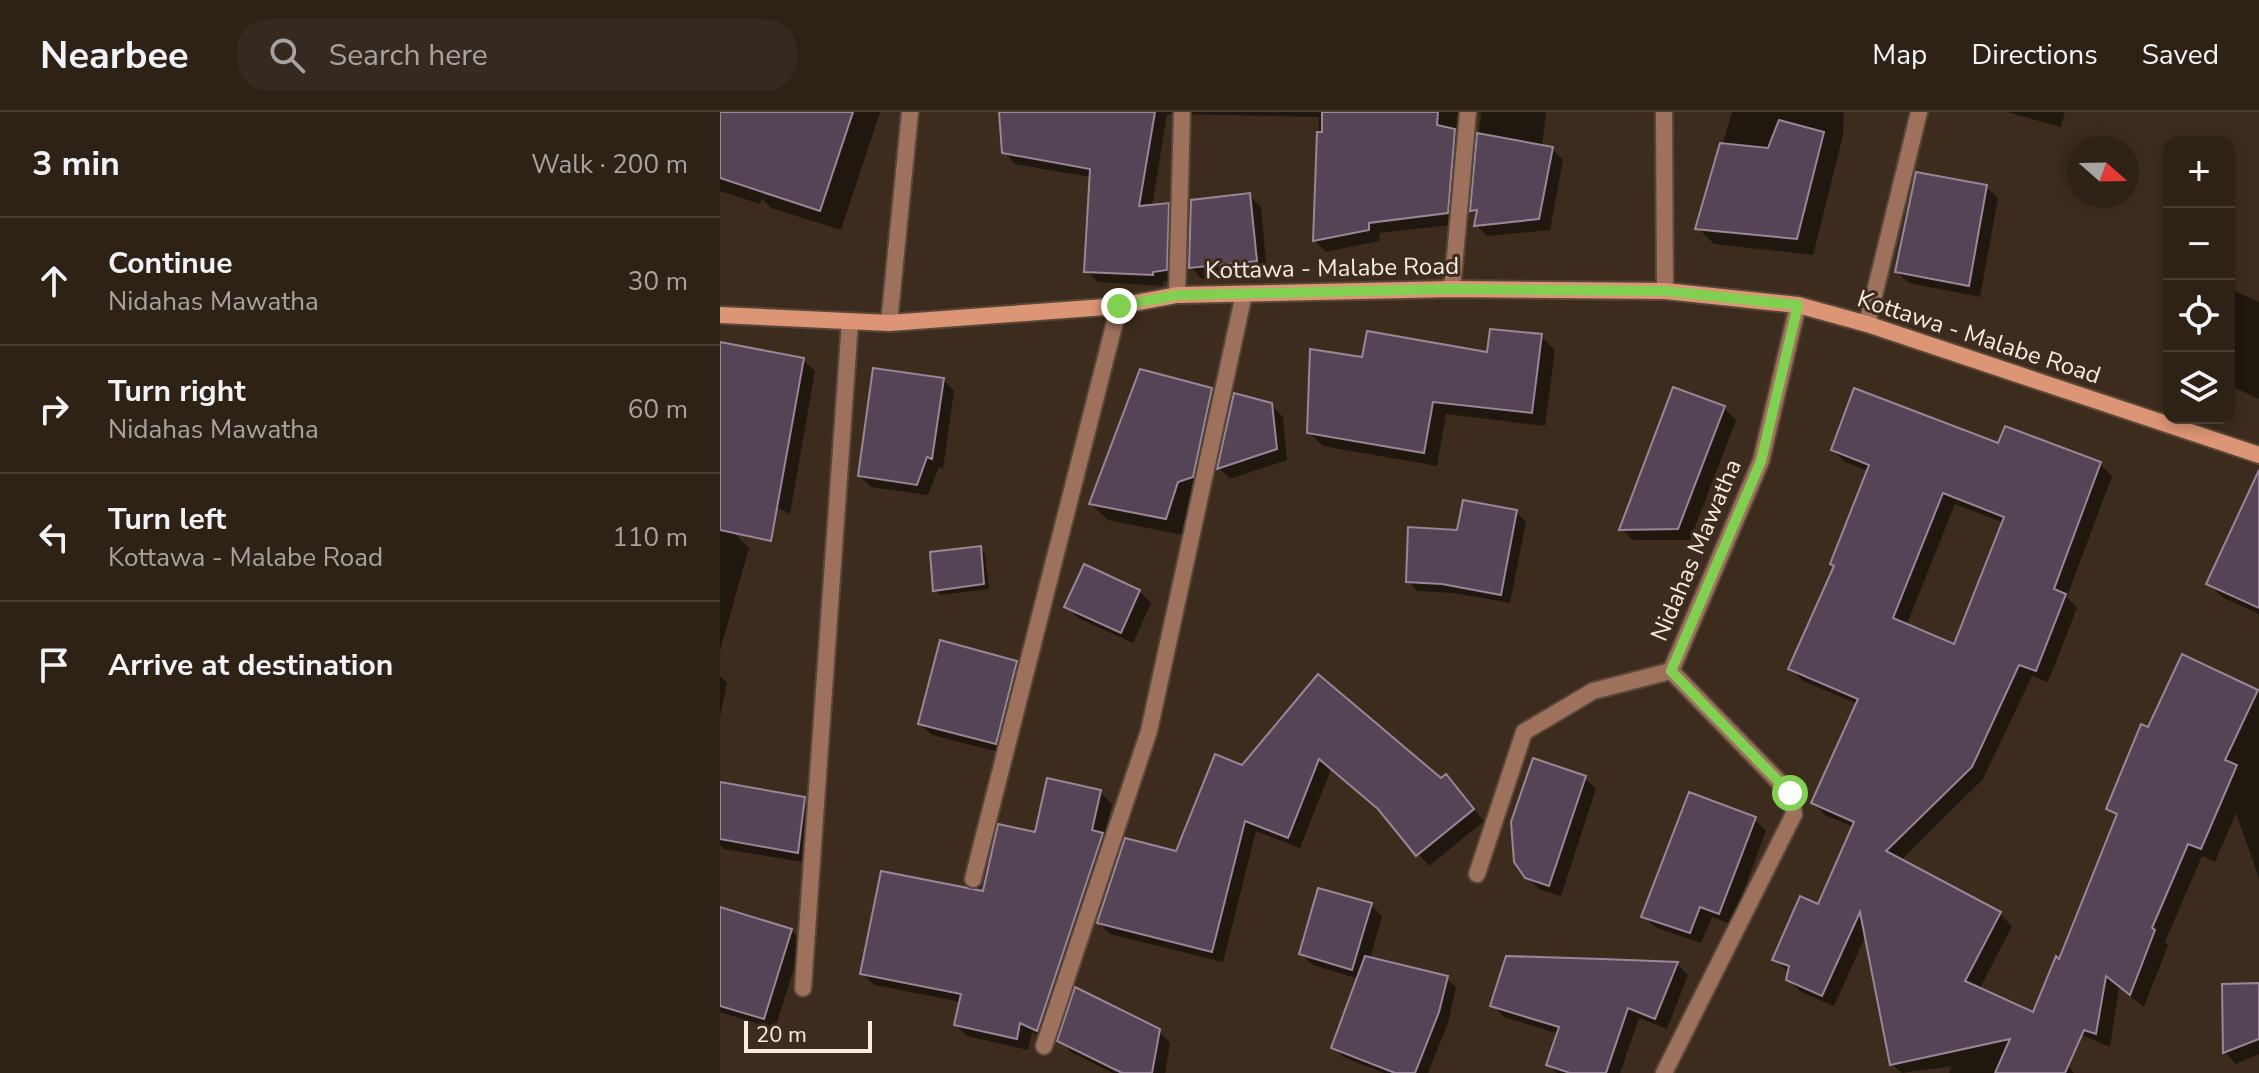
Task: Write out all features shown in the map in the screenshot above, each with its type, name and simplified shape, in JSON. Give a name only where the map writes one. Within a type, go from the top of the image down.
[{"type":"street","points":[[889,323],[910,112]]},
{"type":"street","points":[[1177,295],[1182,112]]},
{"type":"street","points":[[1452,289],[1468,112]]},
{"type":"street","points":[[1664,112],[1665,291]]},
{"type":"street","points":[[1867,324],[1919,112]]},
{"type":"street","name":"Kottawa - Malabe Road","points":[[720,315],[889,323],[1119,306],[1177,295],[1452,289],[1665,291],[1798,305],[1867,324],[2259,455]]},
{"type":"street","points":[[1044,1046],[1149,731],[1244,294]]},
{"type":"street","name":"Nidahas Mawatha","points":[[1664,1073],[1794,814],[1790,793],[1671,671],[1761,461],[1798,305]]},
{"type":"street","points":[[973,879],[1119,306]]},
{"type":"street","points":[[803,988],[850,322]]},
{"type":"street","points":[[1477,874],[1524,732],[1593,691],[1671,671]]},
{"type":"building","points":[[720,112],[853,112],[820,211],[720,178]]},
{"type":"building","points":[[999,112],[1155,112],[1139,206],[1169,203],[1167,270],[1153,272],[1153,275],[1084,272],[1090,169],[1002,153]]},
{"type":"building","points":[[1322,112],[1438,112],[1437,125],[1455,129],[1448,213],[1369,223],[1369,230],[1313,241],[1317,132],[1322,132]]},
{"type":"building","points":[[1779,120],[1824,132],[1797,239],[1695,229],[1720,143],[1768,148]]},
{"type":"building","points":[[1477,133],[1553,147],[1539,219],[1474,226],[1477,210],[1470,211]]},
{"type":"building","points":[[1916,172],[1987,185],[1969,286],[1895,272]]},
{"type":"building","points":[[1250,193],[1257,261],[1189,268],[1191,200]]},
{"type":"building","points":[[1490,329],[1542,334],[1532,413],[1433,402],[1424,453],[1307,433],[1310,349],[1362,357],[1367,331],[1487,352]]},
{"type":"building","points":[[720,342],[804,358],[771,541],[720,530]]},
{"type":"building","points":[[873,368],[944,378],[932,459],[927,457],[917,485],[858,476]]},
{"type":"building","points":[[1140,369],[1212,388],[1193,477],[1178,482],[1166,519],[1089,504]]},
{"type":"building","points":[[1673,387],[1725,406],[1678,529],[1619,530]]},
{"type":"building","points":[[1854,388],[1998,443],[2005,426],[2101,462],[2054,589],[2066,594],[2036,671],[2019,665],[1972,767],[1886,851],[2001,912],[1965,981],[2033,1012],[2056,956],[2059,959],[2117,814],[2106,809],[2141,724],[2148,727],[2182,654],[2258,690],[2225,760],[2237,765],[2201,849],[2188,844],[2152,928],[2155,930],[2130,995],[2106,976],[2096,1034],[2084,1030],[2065,1073],[1995,1073],[2010,1039],[1890,1065],[1860,912],[1822,996],[1786,980],[1789,966],[1772,960],[1800,896],[1818,904],[1854,822],[1811,803],[1858,699],[1788,669],[1834,566],[1830,564],[1869,465],[1831,450]],"holes":[[[1943,493],[2004,517],[1954,644],[1893,618]]]},
{"type":"building","points":[[1234,393],[1272,403],[1277,449],[1217,469]]},
{"type":"building","points":[[2259,470],[2259,608],[2206,584]]},
{"type":"building","points":[[1463,500],[1517,510],[1501,595],[1442,584],[1406,582],[1408,527],[1457,530]]},
{"type":"building","points":[[981,546],[984,584],[933,591],[930,552]]},
{"type":"building","points":[[1084,564],[1140,590],[1121,633],[1064,607]]},
{"type":"building","points":[[940,640],[1017,661],[996,744],[918,724]]},
{"type":"building","points":[[1318,674],[1441,778],[1446,774],[1474,809],[1416,856],[1378,809],[1319,759],[1288,838],[1245,821],[1212,952],[1097,923],[1125,838],[1176,851],[1215,754],[1242,765]]},
{"type":"building","points":[[1533,758],[1586,776],[1549,886],[1525,878],[1514,862],[1511,822]]},
{"type":"building","points":[[1047,778],[1101,790],[1092,830],[1103,833],[1037,1031],[1020,1023],[1017,1039],[954,1025],[961,994],[860,974],[881,871],[983,891],[998,824],[1035,832]]},
{"type":"building","points":[[720,782],[805,797],[798,853],[720,839]]},
{"type":"building","points":[[1689,792],[1756,817],[1719,914],[1700,907],[1690,933],[1641,917]]},
{"type":"building","points":[[1318,888],[1372,903],[1352,970],[1299,954]]},
{"type":"building","points":[[720,907],[792,929],[764,1019],[720,1006]]},
{"type":"building","points":[[1365,956],[1448,976],[1439,1012],[1415,1073],[1395,1073],[1331,1048]]},
{"type":"building","points":[[1506,956],[1678,962],[1655,1019],[1628,1008],[1606,1073],[1570,1073],[1546,1065],[1559,1027],[1490,1006]]},
{"type":"building","points":[[2259,983],[2259,1039],[2223,1053],[2222,984]]},
{"type":"building","points":[[1075,987],[1160,1029],[1152,1073],[1122,1073],[1057,1041]]},
{"type":"route","points":[[1119,306],[1177,295],[1452,289],[1665,291],[1798,305],[1761,461],[1671,671],[1790,793]]}]
